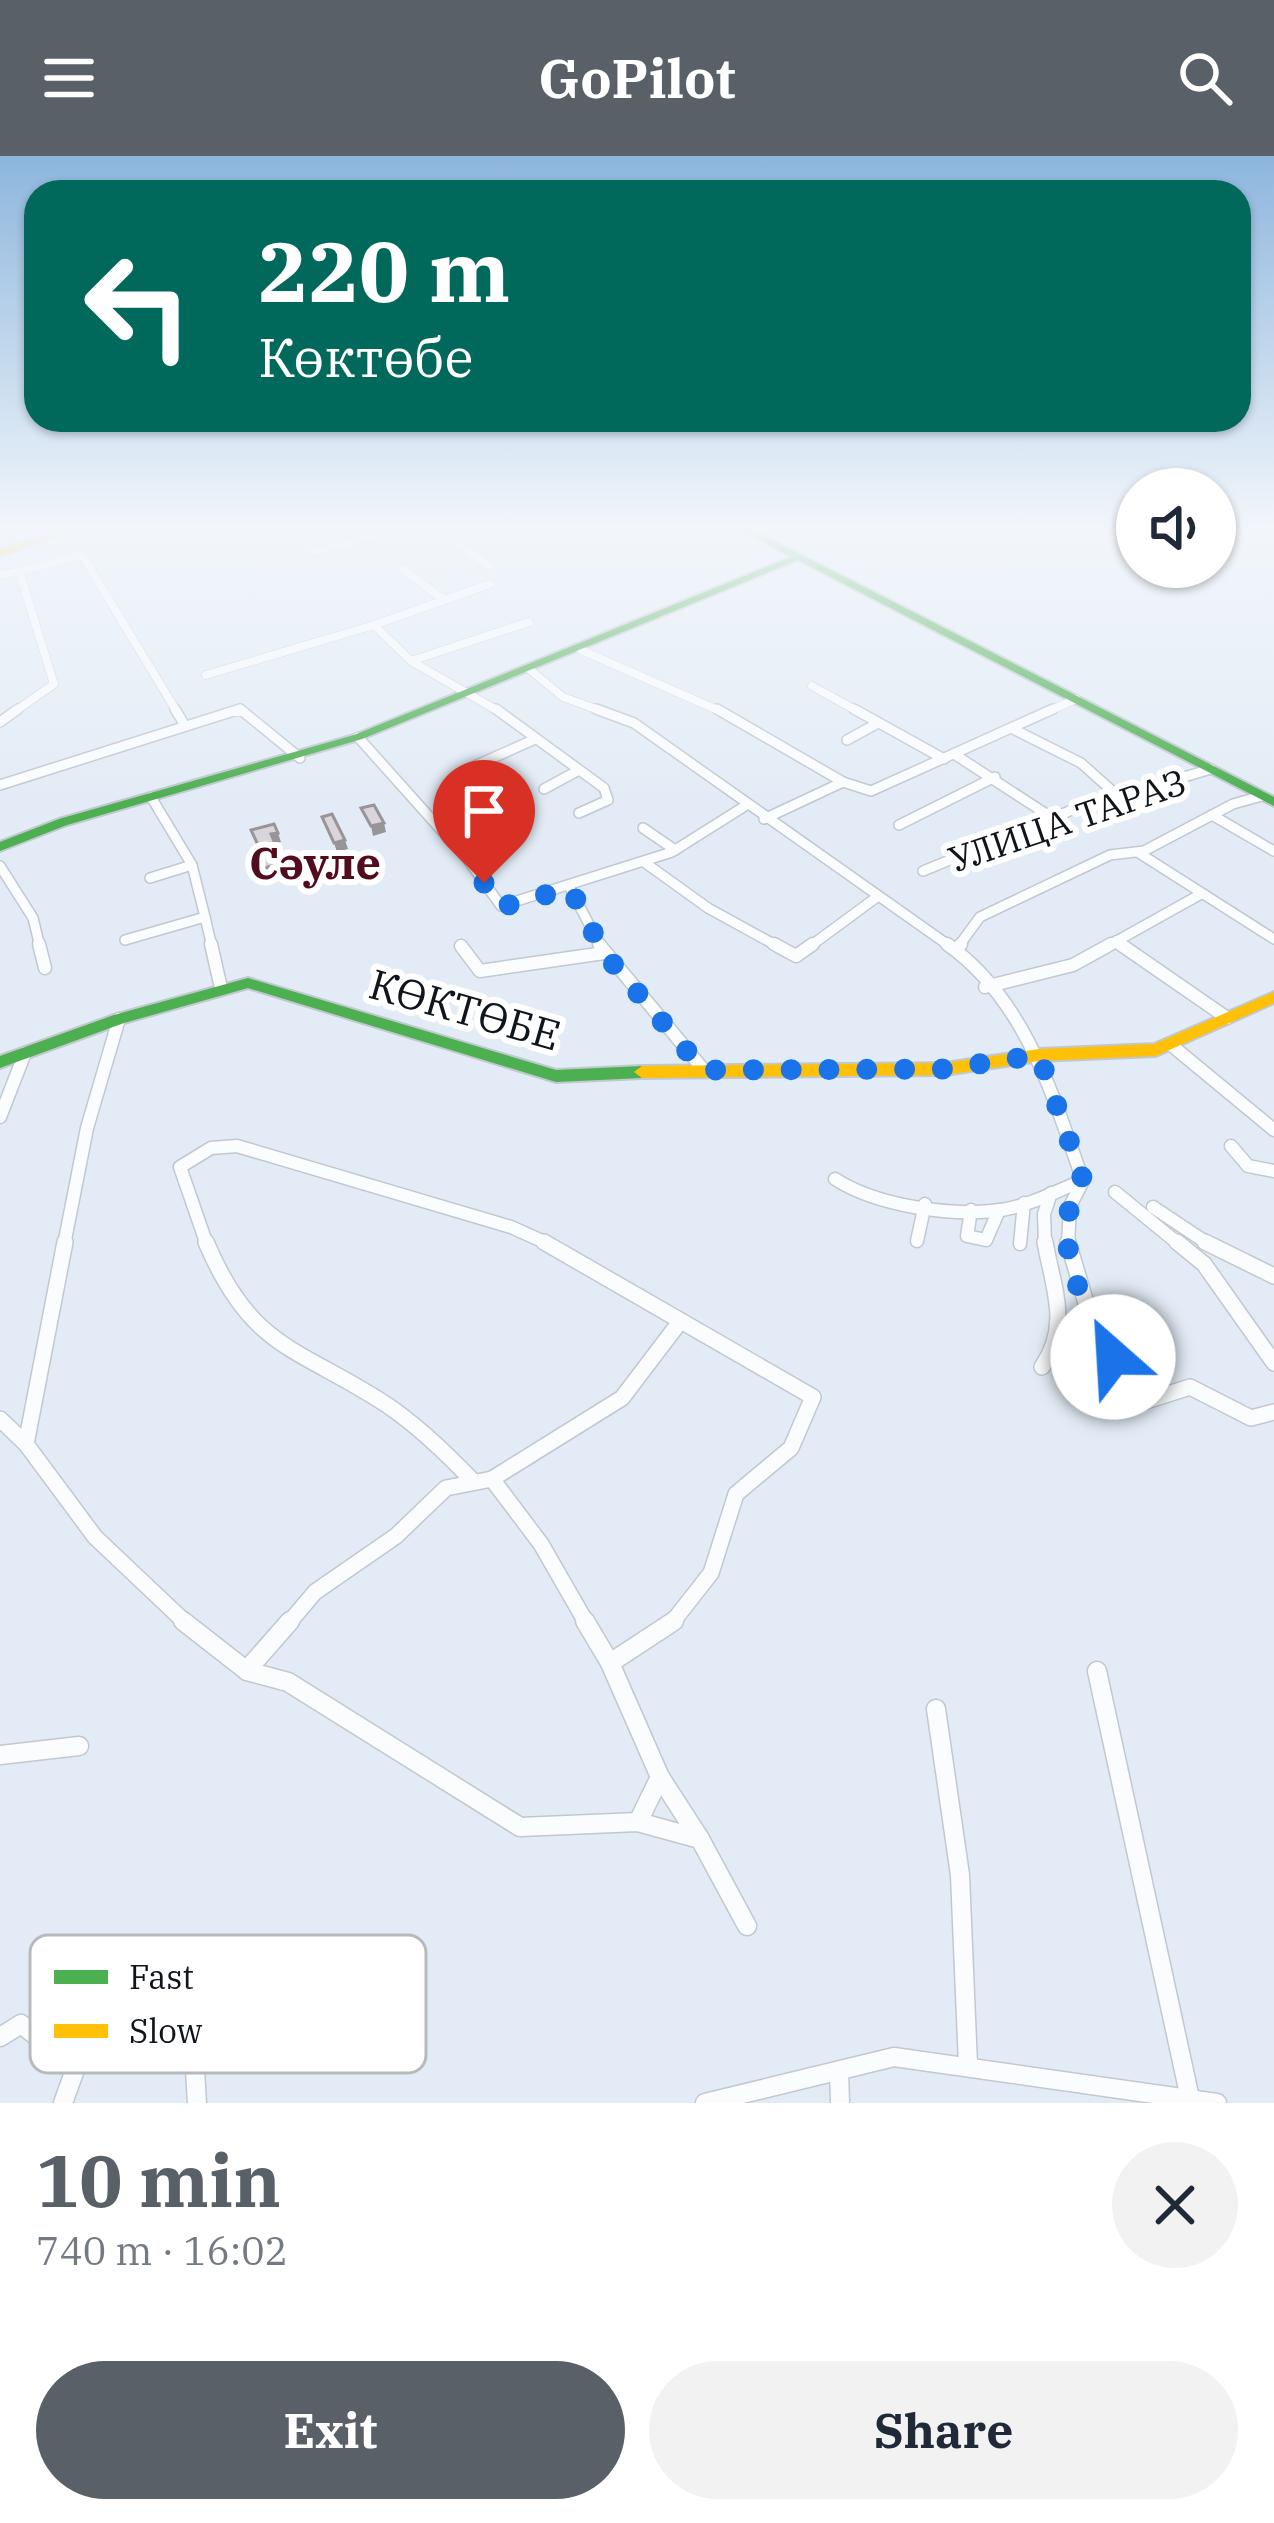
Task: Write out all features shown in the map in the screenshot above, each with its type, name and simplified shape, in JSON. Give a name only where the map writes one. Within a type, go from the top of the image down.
[{"type":"street","points":[[0,722],[54,684],[30,617]]},
{"type":"street","points":[[119,617],[184,724]]},
{"type":"street","points":[[206,675],[397,617]]},
{"type":"street","points":[[0,847],[152,796],[300,758],[581,650],[649,617]]},
{"type":"street","points":[[913,617],[1270,796]]},
{"type":"street","points":[[410,662],[529,622]]},
{"type":"street","points":[[374,625],[410,662],[473,692],[604,788],[608,800],[579,813]]},
{"type":"street","points":[[581,650],[691,694],[843,782],[875,790],[1076,699]]},
{"type":"street","points":[[529,669],[563,697],[634,723],[764,820],[970,960],[985,987],[1039,1055],[1083,1180]]},
{"type":"street","points":[[812,686],[995,778],[1051,818]]},
{"type":"street","points":[[0,784],[240,709],[300,758]]},
{"type":"street","points":[[847,740],[878,722]]},
{"type":"street","points":[[1011,728],[1081,764],[1118,797]]},
{"type":"street","points":[[358,737],[468,860],[501,907],[675,850],[745,806]]},
{"type":"street","points":[[470,768],[533,740]]},
{"type":"street","name":"УЛИЦА ТАРАЗ","points":[[923,872],[1051,818],[1211,769]]},
{"type":"street","points":[[544,789],[579,770]]},
{"type":"street","points":[[899,825],[995,778]]},
{"type":"street","points":[[764,820],[843,782]]},
{"type":"street","points":[[152,796],[193,866],[221,988]]},
{"type":"street","points":[[956,950],[980,917],[1110,855],[1138,852],[1212,815],[1270,796]]},
{"type":"street","points":[[1212,815],[1274,851]]},
{"type":"street","points":[[644,828],[675,850]]},
{"type":"street","points":[[1138,852],[1274,939]]},
{"type":"street","points":[[644,862],[708,908],[796,956],[877,897]]},
{"type":"street","points":[[0,866],[33,918],[45,968]]},
{"type":"street","points":[[150,878],[193,866]]},
{"type":"street","points":[[570,888],[604,953],[703,1070]]},
{"type":"street","points":[[985,987],[1073,965],[1201,894]]},
{"type":"street","points":[[125,940],[205,917]]},
{"type":"street","points":[[1116,941],[1227,1018]]},
{"type":"street","points":[[461,946],[479,971],[604,953]]},
{"type":"street","name":"КӨКТӨБЕ","points":[[0,1062],[119,1019],[248,983],[556,1076],[945,1069],[1039,1055],[1156,1050],[1274,997]]},
{"type":"street","points":[[26,1444],[87,1128],[119,1019]]},
{"type":"street","points":[[1170,1044],[1274,1130]]},
{"type":"street","points":[[0,1117],[25,1053]]},
{"type":"street","points":[[471,1479],[441,1448],[373,1396],[313,1370],[244,1312],[210,1257],[180,1167],[211,1148],[237,1146],[511,1227],[569,1253],[813,1397],[779,1461],[758,1470],[738,1489],[723,1518],[712,1571],[702,1585],[658,1639],[610,1663]]},
{"type":"street","points":[[1231,1146],[1248,1166],[1274,1171]]},
{"type":"street","points":[[836,1179],[858,1192],[971,1210],[999,1210],[1083,1180]]},
{"type":"street","points":[[1083,1180],[1067,1202],[1065,1240],[1091,1315],[1135,1396],[1146,1401],[1190,1387],[1241,1415],[1274,1412]]},
{"type":"street","points":[[1042,1367],[1054,1355],[1059,1325],[1042,1214],[1052,1192]]},
{"type":"street","points":[[1115,1192],[1204,1264],[1274,1363]]},
{"type":"street","points":[[1020,1244],[1024,1203]]},
{"type":"street","points":[[917,1241],[925,1204]]},
{"type":"street","points":[[1153,1207],[1228,1257],[1274,1276]]},
{"type":"street","points":[[971,1210],[967,1236],[979,1242],[986,1240],[999,1210]]},
{"type":"street","points":[[247,1671],[315,1592],[396,1536],[446,1488],[471,1479],[492,1479],[622,1398],[679,1322]]},
{"type":"street","points":[[0,1419],[26,1444],[45,1481],[109,1554],[247,1671],[288,1682],[520,1827],[638,1822],[700,1839]]},
{"type":"street","points":[[492,1479],[541,1544],[610,1663],[660,1777],[748,1926]]},
{"type":"street","points":[[1097,1671],[1190,2101]]},
{"type":"street","points":[[936,1709],[960,1875],[968,2065]]},
{"type":"street","points":[[0,1755],[80,1746]]},
{"type":"street","points":[[638,1822],[660,1777]]},
{"type":"street","points":[[0,2037],[21,2024],[30,2031]]},
{"type":"street","points":[[705,2103],[894,2057],[968,2065],[1010,2078],[1217,2103]]},
{"type":"street","points":[[839,2071],[840,2103]]},
{"type":"street","points":[[63,2103],[74,2073]]},
{"type":"street","points":[[195,2073],[196,2103]]},
{"type":"building","points":[[374,805],[384,823],[371,826],[361,808]]},
{"type":"building","points":[[332,814],[345,840],[334,843],[322,817]]},
{"type":"building","points":[[274,824],[278,833],[271,834],[283,863],[257,870],[250,852],[259,847],[251,830]]},
{"type":"traffic: fast","points":[[0,847],[63,822],[358,737],[652,617]]},
{"type":"traffic: fast","points":[[914,617],[1274,802]]},
{"type":"traffic: fast","points":[[0,1062],[119,1019],[248,983],[556,1076],[642,1072]]},
{"type":"traffic: slow","points":[[642,1072],[945,1069],[1039,1055],[1156,1050],[1274,997]]},
{"type":"district","name":"Сәуле","points":[[315,862]]},
{"type":"route","points":[[484,883],[501,907],[570,888],[604,953],[703,1070],[945,1069],[1039,1055],[1083,1180],[1067,1202],[1065,1240],[1091,1315],[1113,1357]]}]
